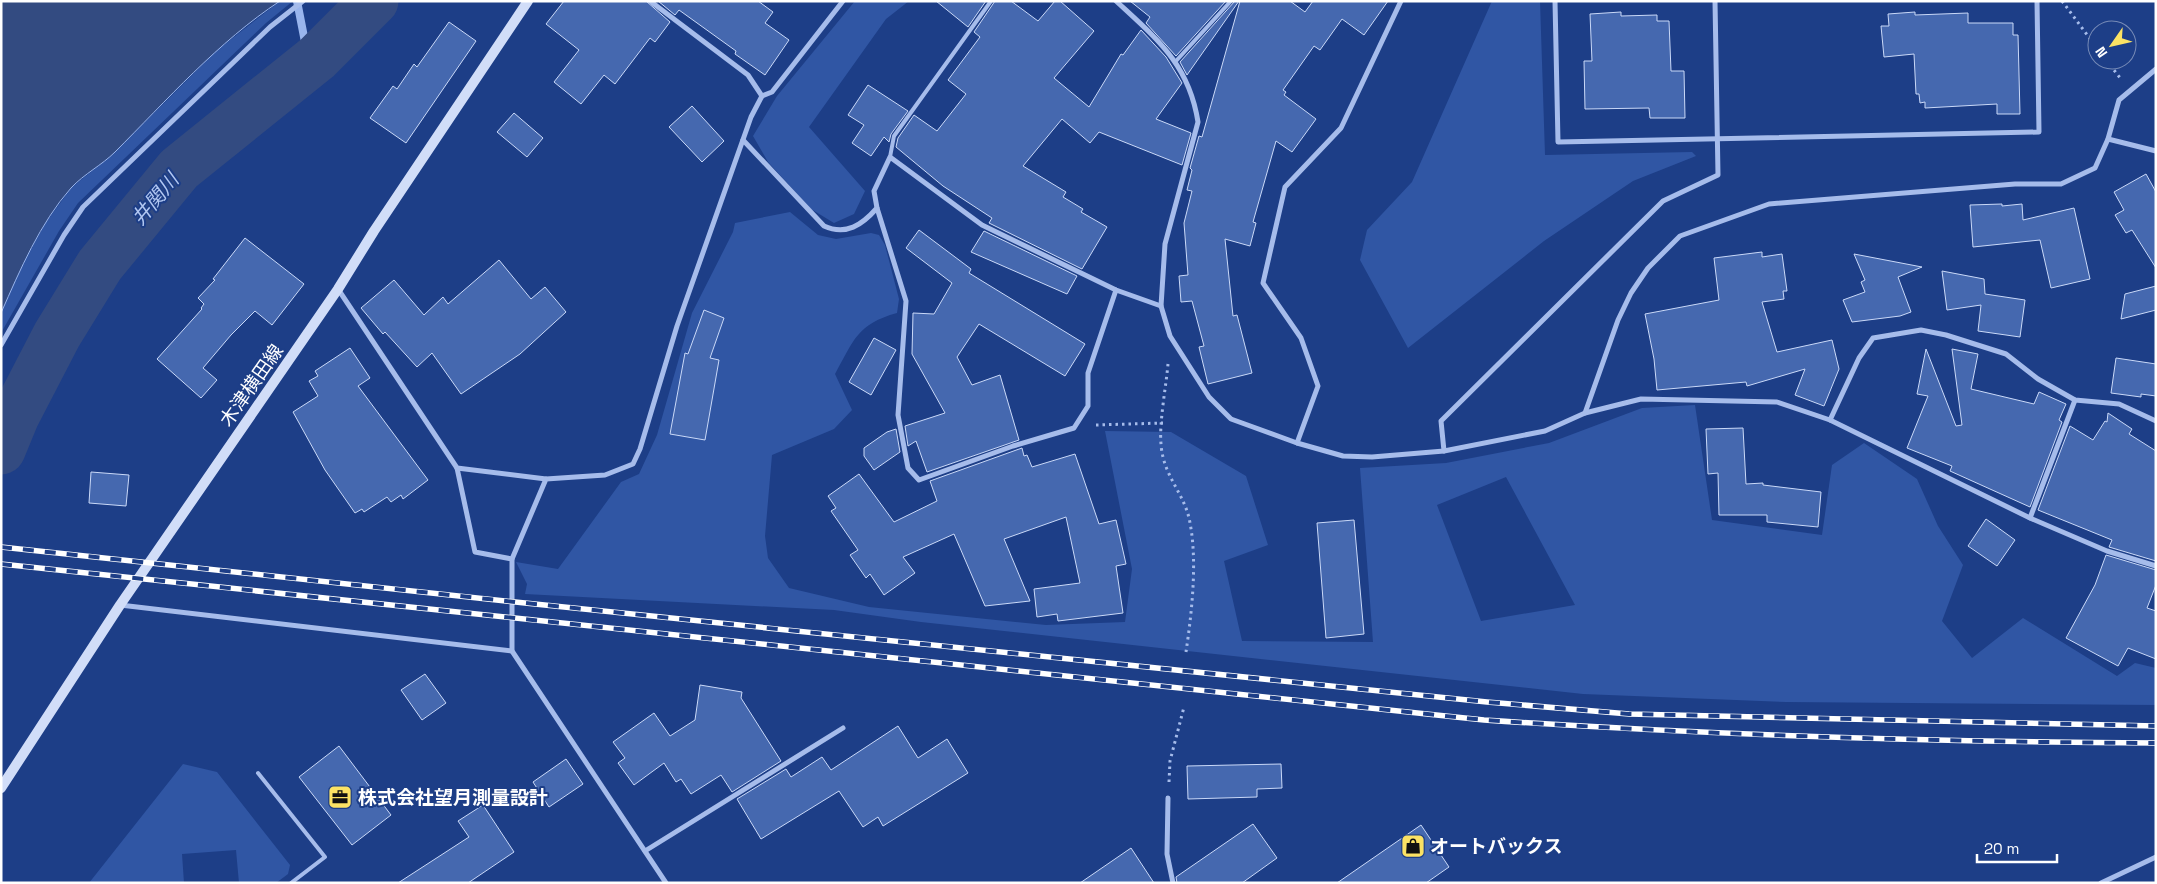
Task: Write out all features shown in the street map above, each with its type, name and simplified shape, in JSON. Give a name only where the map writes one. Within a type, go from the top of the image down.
[{"type":"main road","name":"木津横田線","points":[[1,788],[120,605],[338,289],[374,231],[528,1]]},
{"type":"street","points":[[1,345],[64,234],[83,207],[263,34],[303,1]]},
{"type":"street","points":[[650,1],[748,75],[762,96]]},
{"type":"street","points":[[457,468],[546,479],[605,475],[633,464],[640,448],[677,326],[743,140],[762,96],[772,92],[843,1]]},
{"type":"street","points":[[1116,1],[1160,42],[1176,61],[1195,102],[1198,122],[1165,244],[1162,306],[1170,336],[1209,397],[1231,419],[1297,443],[1343,456],[1372,457],[1444,451],[1545,431],[1585,414],[1641,399],[1777,402],[1830,420],[2030,518],[2107,551],[2156,566]]},
{"type":"street","points":[[1297,443],[1318,386],[1301,338],[1263,282],[1279,210],[1285,187],[1341,128],[1401,1]]},
{"type":"street","points":[[1555,1],[1558,142],[2039,132],[2037,1]]},
{"type":"street","points":[[1444,451],[1441,421],[1663,201],[1718,175],[1715,1]]},
{"type":"street","points":[[1585,414],[1618,320],[1631,293],[1648,268],[1680,236],[1770,204],[2015,184],[2061,184],[2095,168],[2108,139],[2119,100],[2128,90],[2156,69]]},
{"type":"street","points":[[2108,139],[2156,151]]},
{"type":"street","points":[[743,140],[824,226],[835,231],[848,229],[865,221],[877,208]]},
{"type":"street","points":[[1116,290],[1088,373],[1088,406],[1074,428],[1013,446],[920,480],[908,468],[898,416],[906,301],[877,208],[874,191],[890,157],[982,225],[1116,290],[1162,306]]},
{"type":"street","points":[[338,289],[457,468],[475,552],[512,559]]},
{"type":"street","points":[[1830,420],[1859,358],[1872,338],[1921,330],[1946,335],[2006,354],[2038,379],[2075,400],[2119,404],[2156,420]]},
{"type":"street","points":[[2030,518],[2075,400]]},
{"type":"street","points":[[546,479],[512,559],[512,651],[666,883]]},
{"type":"street","points":[[120,605],[512,651]]},
{"type":"street","points":[[644,850],[843,728]]},
{"type":"street","points":[[1168,798],[1167,854],[1173,883]]},
{"type":"street","points":[[2101,883],[2156,857]]},
{"type":"lane","points":[[890,157],[894,136],[991,1]]},
{"type":"lane","points":[[1176,61],[1231,1]]},
{"type":"lane","points":[[258,773],[325,857],[291,883]]},
{"type":"path","points":[[2062,1],[2087,35]]},
{"type":"path","points":[[2113,70],[2128,90]]},
{"type":"path","points":[[1170,336],[1160,443],[1165,467],[1189,517],[1193,550],[1190,622],[1186,652]]},
{"type":"path","points":[[1081,416],[1095,425],[1163,424]]},
{"type":"path","points":[[1168,798],[1170,762],[1184,707]]},
{"type":"shaded area","points":[[1,1],[280,1],[257,17],[214,53],[115,152],[71,188],[40,232],[1,313]]},
{"type":"shaded area","points":[[280,1],[293,1],[266,23],[78,203],[59,231],[1,333],[1,313],[18,273],[46,222],[72,187],[112,155],[216,51]]},
{"type":"shaded area","points":[[855,1],[909,1],[886,19],[809,127],[865,191],[854,214],[834,223],[811,209],[768,162],[753,136],[777,96]]},
{"type":"shaded area","points":[[1492,1],[1540,1],[1545,155],[1692,152],[1696,156],[1633,181],[1544,241],[1408,348],[1360,260],[1367,230],[1412,182]]},
{"type":"shaded area","points":[[790,212],[818,235],[836,239],[871,233],[879,235],[885,245],[899,299],[897,313],[873,322],[858,335],[835,374],[852,410],[834,429],[772,455],[765,536],[768,558],[789,588],[869,607],[1046,625],[1125,622],[1132,569],[1105,431],[1171,432],[1246,476],[1268,545],[1224,561],[1242,641],[1373,642],[1360,468],[1446,463],[1549,443],[1642,408],[1695,405],[1712,520],[1822,535],[1832,465],[1864,443],[1917,479],[1938,526],[1963,565],[1942,621],[1972,658],[2023,618],[2117,676],[2135,663],[2156,668],[2156,705],[1786,702],[1583,694],[921,622],[834,610],[525,594],[527,584],[516,562],[558,569],[621,482],[639,474],[657,435],[692,313],[733,232],[735,223]],"holes":[[[1506,477],[1575,605],[1481,621],[1437,505]]]},
{"type":"shaded area","points":[[183,764],[217,772],[290,865],[288,874],[276,883],[239,883],[236,850],[182,854],[184,883],[89,883]]},
{"type":"building","points":[[564,1],[646,1],[670,22],[655,42],[650,38],[615,84],[604,75],[581,104],[554,82],[579,50],[546,24]]},
{"type":"building","points":[[658,1],[758,1],[773,12],[765,23],[789,40],[765,75],[735,54],[736,51],[679,10],[675,15]]},
{"type":"building","points":[[936,1],[986,1],[968,27]]},
{"type":"building","points":[[995,1],[1011,1],[1038,21],[1055,1],[1060,1],[1094,31],[1054,78],[1089,107],[1121,54],[1123,55],[1141,30],[1166,57],[1182,83],[1156,119],[1191,133],[1182,165],[1099,132],[1090,143],[1062,119],[1023,166],[1066,192],[1063,197],[1083,209],[1081,212],[1107,227],[1082,269],[989,223],[992,218],[943,186],[896,147],[898,138],[914,115],[937,131],[966,94],[948,80],[980,37],[974,32]]},
{"type":"building","points":[[1130,1],[1226,1],[1176,56],[1146,23],[1150,17]]},
{"type":"building","points":[[1235,1],[1239,1],[1187,75],[1180,62]]},
{"type":"building","points":[[1240,1],[1290,1],[1305,12],[1313,1],[1388,1],[1364,35],[1342,19],[1320,50],[1314,46],[1283,90],[1286,92],[1284,95],[1316,119],[1292,152],[1276,141],[1253,222],[1256,223],[1250,246],[1225,239],[1233,316],[1237,315],[1252,373],[1208,384],[1199,347],[1204,346],[1192,301],[1181,302],[1179,276],[1188,275],[1184,223],[1192,191],[1187,190],[1192,170],[1190,168],[1199,136],[1202,137]]},
{"type":"building","points":[[1621,12],[1621,16],[1657,15],[1657,21],[1669,21],[1671,71],[1684,71],[1685,118],[1650,118],[1649,108],[1585,109],[1584,61],[1592,61],[1590,14]]},
{"type":"building","points":[[1915,12],[1915,15],[1968,13],[1968,23],[2013,23],[2013,35],[2018,35],[2020,114],[1997,114],[1997,104],[1925,108],[1925,102],[1920,103],[1919,94],[1916,94],[1914,54],[1884,57],[1881,26],[1889,26],[1888,14]]},
{"type":"building","points":[[449,22],[476,41],[406,143],[370,118],[393,86],[397,89],[414,64],[417,67]]},
{"type":"building","points":[[868,85],[908,111],[891,134],[889,142],[884,137],[871,156],[852,143],[864,125],[848,115]]},
{"type":"building","points":[[692,106],[724,141],[702,162],[669,127]]},
{"type":"building","points":[[514,113],[543,138],[527,157],[497,132]]},
{"type":"building","points":[[2146,174],[2156,192],[2156,268],[2132,230],[2126,233],[2115,215],[2124,210],[2114,192]]},
{"type":"building","points":[[2002,204],[2002,206],[2022,204],[2023,220],[2074,208],[2090,279],[2051,288],[2040,240],[1973,247],[1970,205]]},
{"type":"building","points":[[919,230],[971,269],[969,273],[1085,344],[1065,376],[979,324],[957,357],[972,385],[1000,375],[1019,440],[927,472],[916,441],[908,446],[905,426],[945,413],[912,354],[913,313],[934,314],[952,283],[906,248]]},
{"type":"building","points":[[984,231],[1077,276],[1067,294],[971,252]]},
{"type":"building","points":[[245,238],[304,284],[272,325],[255,311],[231,335],[203,368],[217,380],[201,398],[157,359],[202,309],[204,304],[198,298],[215,280],[213,279]]},
{"type":"building","points":[[1762,252],[1762,257],[1782,254],[1787,291],[1783,291],[1784,299],[1762,302],[1777,352],[1832,340],[1839,369],[1824,406],[1795,395],[1805,369],[1747,386],[1746,382],[1657,390],[1654,359],[1645,314],[1719,300],[1714,258]]},
{"type":"building","points":[[1854,254],[1922,267],[1898,277],[1911,312],[1900,316],[1852,322],[1843,300],[1865,292],[1861,282],[1865,280]]},
{"type":"building","points":[[499,260],[531,299],[545,287],[566,312],[520,354],[461,394],[432,353],[417,367],[385,332],[383,334],[361,308],[394,280],[424,315],[443,297],[448,304]]},
{"type":"building","points":[[1942,271],[1984,279],[1985,294],[2025,300],[2020,337],[1978,331],[1981,305],[1947,310]]},
{"type":"building","points":[[2156,286],[2156,310],[2121,319],[2125,294]]},
{"type":"building","points":[[704,310],[724,318],[710,358],[719,360],[705,440],[670,434],[685,353],[688,354]]},
{"type":"building","points":[[874,338],[896,350],[871,395],[849,382]]},
{"type":"building","points":[[350,348],[370,378],[358,386],[428,480],[403,499],[401,495],[391,502],[387,497],[364,512],[362,509],[355,513],[325,470],[293,412],[318,396],[309,381],[318,376],[315,371]]},
{"type":"building","points":[[1926,349],[1956,426],[1962,425],[1952,349],[1978,354],[1971,389],[2034,404],[2039,392],[2066,404],[2059,420],[2062,422],[2030,507],[1950,471],[1952,466],[1907,448],[1928,396],[1917,394]]},
{"type":"building","points":[[2116,358],[2156,364],[2156,396],[2141,394],[2141,397],[2111,393]]},
{"type":"building","points":[[2108,413],[2132,429],[2129,434],[2156,451],[2156,561],[2109,547],[2112,540],[2038,510],[2070,426],[2093,440],[2105,421],[2107,422]]},
{"type":"building","points":[[1743,428],[1746,484],[1763,483],[1763,485],[1821,492],[1818,527],[1767,522],[1767,515],[1719,515],[1718,473],[1708,474],[1706,429]]},
{"type":"building","points":[[896,429],[900,452],[874,470],[864,456],[864,448],[887,432]]},
{"type":"building","points":[[1022,448],[1024,456],[1027,455],[1032,467],[1075,454],[1099,524],[1116,520],[1126,564],[1116,566],[1123,613],[1058,621],[1057,614],[1037,617],[1034,589],[1080,583],[1066,517],[1004,539],[1030,601],[985,606],[954,534],[903,557],[915,573],[884,595],[870,574],[866,578],[850,555],[858,550],[831,511],[836,508],[828,496],[859,474],[894,522],[937,501],[930,481]]},
{"type":"building","points":[[91,472],[129,475],[126,506],[89,503]]},
{"type":"building","points":[[1986,519],[2015,540],[1997,566],[1968,546]]},
{"type":"building","points":[[1354,520],[1364,634],[1326,638],[1317,523]]},
{"type":"building","points":[[2106,555],[2156,570],[2156,585],[2147,608],[2156,611],[2156,659],[2128,648],[2118,666],[2066,638],[2095,585]]},
{"type":"building","points":[[425,674],[446,703],[422,720],[401,690]]},
{"type":"building","points":[[700,685],[742,692],[741,698],[781,761],[732,792],[721,775],[691,794],[681,779],[676,782],[664,763],[634,785],[618,763],[625,758],[613,742],[654,713],[670,736],[695,720]]},
{"type":"building","points":[[898,726],[918,758],[947,739],[968,773],[883,826],[878,817],[863,827],[839,791],[761,839],[737,799],[786,769],[791,777],[822,757],[831,770]]},
{"type":"building","points":[[339,746],[391,815],[352,845],[299,777]]},
{"type":"building","points":[[566,759],[583,784],[549,807],[533,782]]},
{"type":"building","points":[[1281,764],[1282,788],[1257,789],[1257,797],[1188,799],[1187,766]]},
{"type":"building","points":[[483,805],[514,852],[468,883],[398,883],[469,837],[458,821]]},
{"type":"building","points":[[1253,824],[1277,858],[1242,883],[1177,883],[1176,877]]},
{"type":"building","name":"オートバックス","points":[[1421,825],[1449,867],[1426,883],[1337,883]]},
{"type":"building","points":[[1131,848],[1154,883],[1080,883]]},
{"type":"waterway","points":[[297,1],[305,42],[317,58]]},
{"type":"waterway","name":"井関川","points":[[1,450],[15,416],[57,335],[100,265],[179,169],[317,58],[374,1]]},
{"type":"railway","points":[[1,547],[1487,702],[1629,714],[2156,726]]},
{"type":"railway","points":[[1,564],[1484,720],[1820,737],[2156,743]]},
{"type":"place","name":"株式会社望月測量設計","points":[[340,797]]},
{"type":"place","name":"オートバックス","points":[[1413,846]]}]
